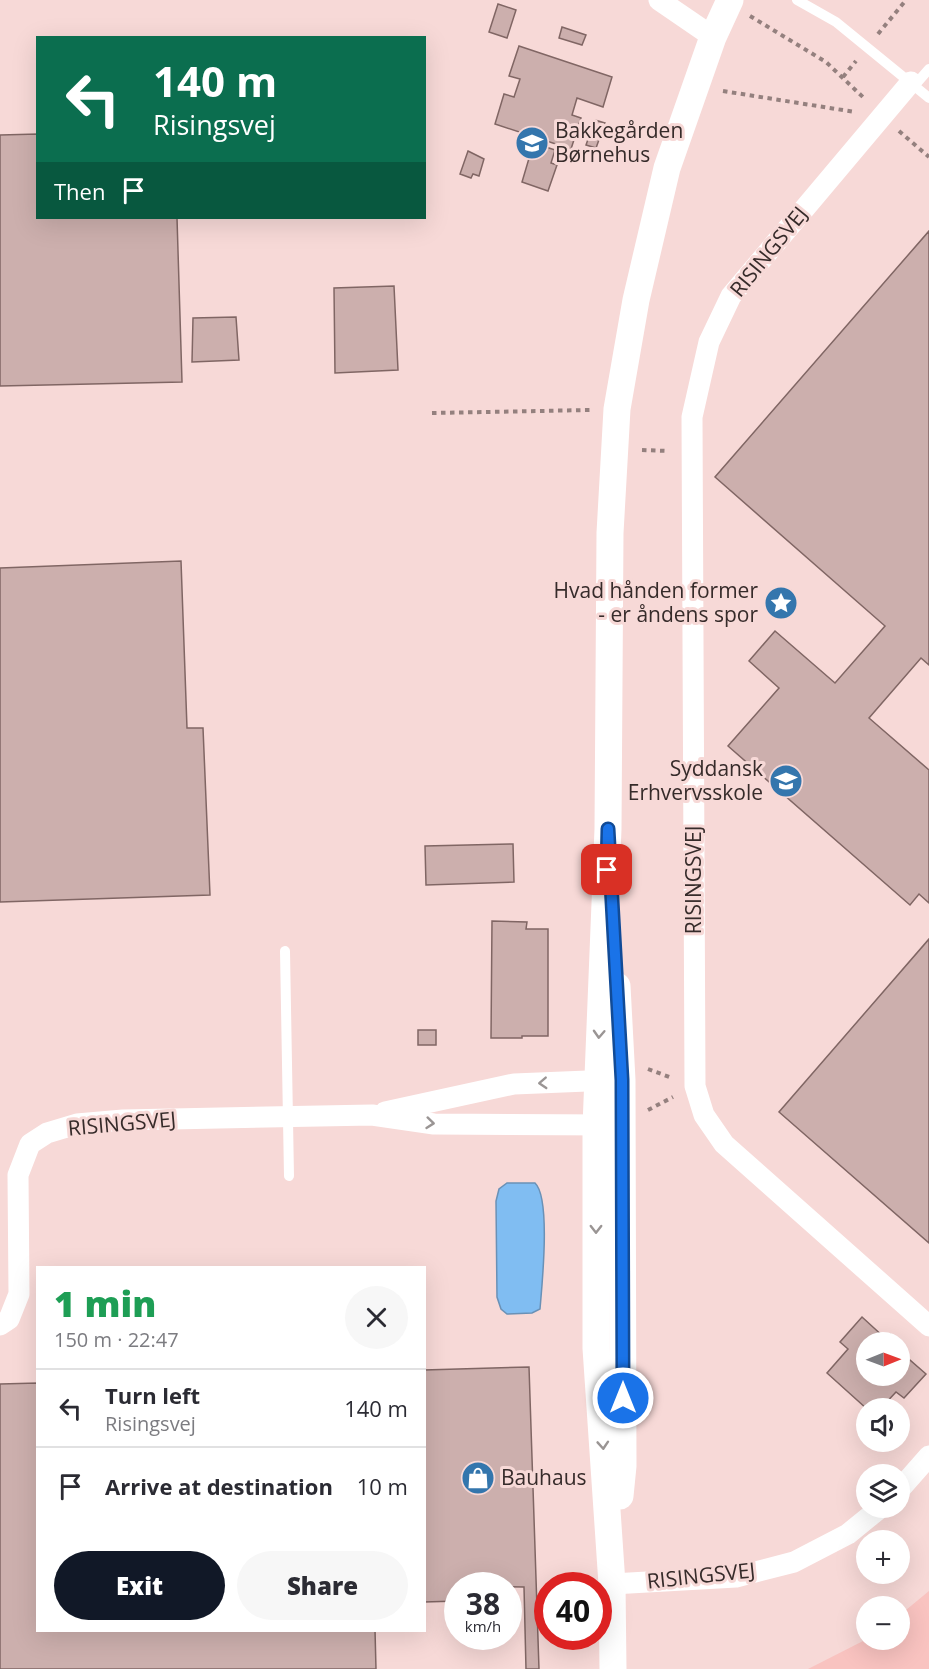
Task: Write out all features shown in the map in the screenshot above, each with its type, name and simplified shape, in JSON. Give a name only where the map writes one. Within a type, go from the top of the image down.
[{"type":"street","points":[[659,0],[713,37]]},
{"type":"street","points":[[611,1572],[596,1348],[620,1122],[610,1080],[608,829],[610,533],[617,409],[636,300],[667,168],[713,37],[729,3]]},
{"type":"street","name":"RISINGSVEJ","points":[[913,84],[882,117],[731,296],[709,342],[692,417],[695,1086],[704,1115],[724,1144],[929,1326]]},
{"type":"street","name":"RISINGSVEJ","points":[[372,1115],[514,1084],[610,1080]]},
{"type":"street","name":"RISINGSVEJ","points":[[0,1325],[9,1319],[19,1294],[18,1175],[30,1144],[47,1133],[77,1124],[123,1120],[287,1116],[372,1115],[434,1124],[620,1122]]},
{"type":"street","points":[[910,1478],[929,1456]]},
{"type":"street","name":"RISINGSVEJ","points":[[612,1584],[736,1577],[794,1562],[848,1534],[868,1518]]},
{"type":"street","points":[[612,1584],[613,1669]]},
{"type":"lane","points":[[797,0],[836,22],[929,98]]},
{"type":"lane","points":[[913,84],[929,69]]},
{"type":"lane","points":[[285,951],[289,1176]]},
{"type":"path","points":[[729,3],[826,62],[882,117],[929,157]]},
{"type":"path","points":[[695,87],[882,117]]},
{"type":"path","points":[[432,413],[617,409]]},
{"type":"path","points":[[620,1122],[695,1086]]},
{"type":"shaded area","points":[[929,1591],[929,1669],[808,1669],[856,1645],[856,1650],[910,1650],[910,1607]]},
{"type":"water","points":[[507,1183],[535,1183],[543,1206],[544,1263],[540,1309],[532,1313],[507,1314],[501,1309],[497,1297],[496,1201],[499,1189]]},
{"type":"building","points":[[498,4],[516,10],[507,38],[489,32]]},
{"type":"building","points":[[562,27],[586,35],[582,45],[559,38]]},
{"type":"building","points":[[519,46],[612,77],[603,107],[577,98],[572,115],[581,118],[571,149],[495,124],[504,94],[514,97],[520,79],[509,76]]},
{"type":"building","points":[[595,120],[605,123],[596,148],[586,145]]},
{"type":"building","points":[[36,134],[36,219],[177,219],[182,382],[0,386],[0,135]]},
{"type":"building","points":[[540,145],[555,150],[551,163],[557,165],[548,191],[522,182],[530,155],[536,157]]},
{"type":"building","points":[[468,151],[484,159],[479,176],[473,174],[471,178],[460,174]]},
{"type":"building","points":[[929,231],[929,665],[921,658],[869,718],[929,770],[929,903],[919,894],[910,905],[728,746],[779,688],[749,661],[775,631],[835,683],[885,626],[715,477]]},
{"type":"building","points":[[394,286],[398,370],[335,373],[334,288]]},
{"type":"building","points":[[236,317],[239,360],[192,362],[193,318]]},
{"type":"building","points":[[181,561],[187,728],[203,728],[210,895],[0,902],[0,568]]},
{"type":"building","points":[[513,844],[514,882],[426,885],[425,846]]},
{"type":"building","points":[[492,921],[527,922],[526,929],[548,929],[548,1036],[491,1038]]},
{"type":"building","points":[[929,939],[929,1243],[779,1112]]},
{"type":"building","points":[[418,1030],[436,1030],[436,1045],[418,1045]]},
{"type":"building","points":[[862,1317],[878,1332],[856,1332],[856,1386],[910,1386],[910,1360],[926,1374],[904,1398],[896,1392],[890,1398],[856,1399],[827,1373],[848,1349],[840,1342]]},
{"type":"building","name":"Bauhaus","points":[[529,1367],[536,1572],[534,1650],[538,1650],[539,1669],[526,1669],[522,1572],[444,1572],[444,1601],[426,1602],[426,1370]]},
{"type":"building","points":[[36,1383],[36,1632],[375,1632],[376,1669],[0,1669],[0,1384]]},
{"type":"place","name":"Bakkegården Børnehus","points":[[532,143]]},
{"type":"place","name":"Hvad hånden former - er åndens spor","points":[[781,603]]},
{"type":"place","name":"Syddansk Erhvervsskole","points":[[786,781]]},
{"type":"place","name":"Bauhaus","points":[[478,1478]]},
{"type":"route","points":[[607,870],[608,829],[622,1080],[623,1398]]}]
